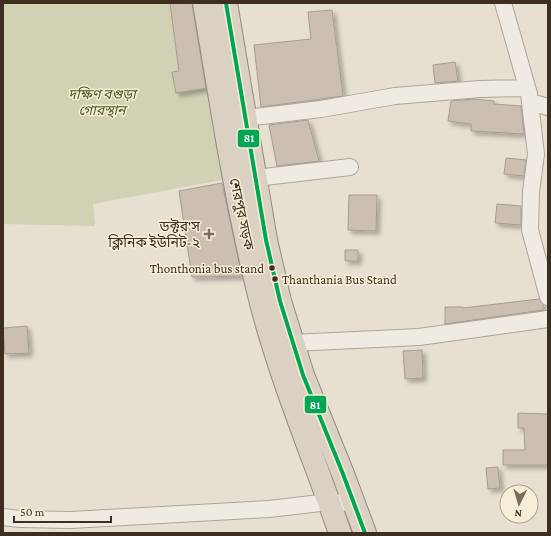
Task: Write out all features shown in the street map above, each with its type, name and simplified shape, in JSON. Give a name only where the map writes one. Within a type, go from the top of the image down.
[{"type":"highway","name":"শেরপুর সড়ক","points":[[204,3],[227,144],[256,284],[279,363],[340,533]]},
{"type":"highway","name":"শেরপুর সড়ক","points":[[226,3],[266,240],[280,301],[292,343],[310,394],[344,474],[365,533]]},
{"type":"street","points":[[503,3],[529,95],[536,154],[530,192],[530,230],[548,297]]},
{"type":"street","points":[[246,118],[321,109],[395,96],[480,89],[529,95],[548,107]]},
{"type":"street","points":[[256,178],[350,167]]},
{"type":"street","points":[[292,343],[419,337],[548,320]]},
{"type":"street","points":[[3,517],[72,526],[269,509],[329,502],[354,503]]},
{"type":"green space","name":"দক্ষিণ বগুড়া গোরস্থান","points":[[3,3],[195,3],[227,179],[93,204],[95,226],[3,224]]},
{"type":"building","points":[[170,3],[192,3],[206,88],[176,93],[172,72],[179,71]]},
{"type":"building","points":[[332,10],[343,96],[261,107],[254,45],[311,39],[308,12]]},
{"type":"building","points":[[455,62],[458,81],[435,83],[433,65]]},
{"type":"building","points":[[474,99],[494,101],[494,104],[521,106],[524,134],[471,131],[471,124],[448,121],[451,101]]},
{"type":"building","points":[[308,120],[319,161],[277,166],[269,125]]},
{"type":"building","points":[[506,158],[526,160],[524,176],[504,174]]},
{"type":"building","name":"ডক্টর'স ক্লিনিক ইউনিট-২","points":[[222,183],[242,276],[192,277],[179,191]]},
{"type":"building","points":[[349,195],[377,195],[376,231],[348,230]]},
{"type":"building","points":[[497,204],[521,206],[521,225],[495,223]]},
{"type":"building","points":[[345,250],[358,250],[358,261],[345,261]]},
{"type":"building","points":[[539,299],[543,304],[543,310],[445,324],[445,307],[463,308]]},
{"type":"building","points":[[27,326],[29,353],[5,354],[3,328]]},
{"type":"building","points":[[422,350],[423,378],[405,379],[403,351]]},
{"type":"building","points":[[518,413],[548,414],[548,465],[503,465],[503,450],[525,450],[524,428],[518,428]]},
{"type":"building","points":[[498,467],[499,488],[488,489],[486,468]]},
{"type":"transit line","name":"81","points":[[226,3],[266,240],[280,301],[303,375],[365,533]]},
{"type":"place","name":"ডক্টর'স ক্লিনিক ইউনিট-২","points":[[209,234]]},
{"type":"place","name":"Thonthonia bus stand","points":[[272,268]]},
{"type":"place","name":"Thanthania Bus Stand","points":[[275,279]]}]
